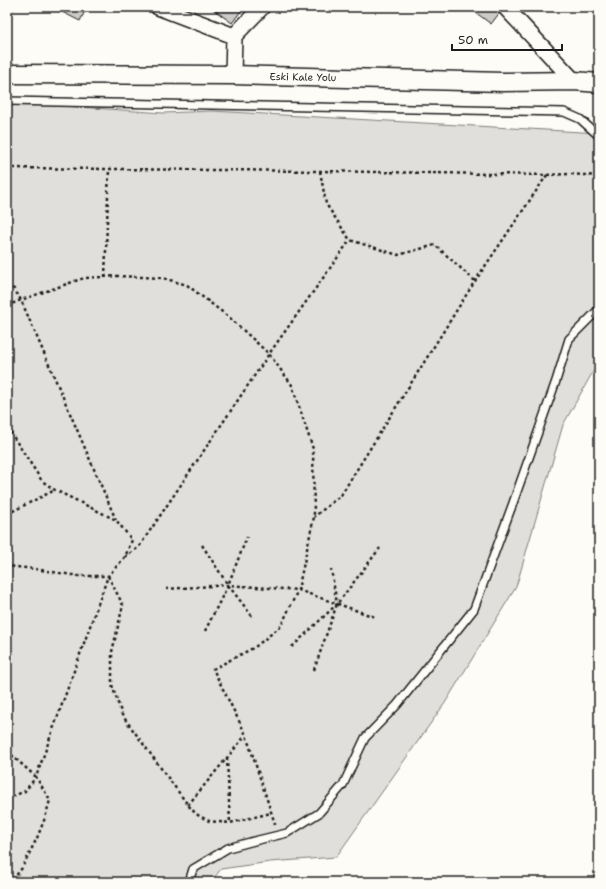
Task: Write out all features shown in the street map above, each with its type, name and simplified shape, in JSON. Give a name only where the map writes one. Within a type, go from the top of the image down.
[{"type":"street","points":[[158,7],[234,36]]},
{"type":"street","points":[[233,75],[234,36],[262,7]]},
{"type":"street","points":[[505,7],[574,81]]},
{"type":"street","name":"Eski Kale Yolu","points":[[7,74],[233,75],[503,82],[574,81],[599,83]]},
{"type":"lane","points":[[7,101],[564,112],[580,119],[599,136]]},
{"type":"lane","points":[[189,882],[193,869],[228,848],[254,840],[287,833],[319,813],[343,785],[365,738],[397,705],[474,608],[556,381],[569,339],[599,309]]},
{"type":"path","points":[[7,168],[547,175],[570,174],[599,176]]},
{"type":"path","points":[[105,277],[108,169]]},
{"type":"path","points":[[320,171],[326,204],[350,240],[398,255],[435,245],[475,281]]},
{"type":"path","points":[[314,517],[341,495],[475,281],[547,175]]},
{"type":"path","points":[[7,799],[26,791],[36,777],[108,576],[125,557],[139,547],[269,354],[350,240]]},
{"type":"path","points":[[7,306],[84,278],[118,276],[163,278],[187,286],[230,318],[269,354],[292,385],[313,449],[314,517],[298,590],[281,626],[255,647],[213,669],[246,735],[278,835]]},
{"type":"path","points":[[7,285],[14,289],[21,300],[116,520],[132,540],[125,557]]},
{"type":"path","points":[[7,427],[42,481],[54,490],[116,520]]},
{"type":"path","points":[[7,514],[54,490]]},
{"type":"path","points":[[205,631],[228,585],[247,537]]},
{"type":"path","points":[[202,545],[228,585],[252,616]]},
{"type":"path","points":[[292,647],[337,604],[380,548]]},
{"type":"path","points":[[7,566],[78,576],[108,576]]},
{"type":"path","points":[[314,670],[337,604],[330,568]]},
{"type":"path","points":[[108,576],[123,605],[112,652],[112,685],[122,714],[196,814],[209,821],[230,823],[271,813]]},
{"type":"path","points":[[166,589],[228,585],[298,590],[375,617]]},
{"type":"path","points":[[188,805],[246,735]]},
{"type":"path","points":[[7,751],[36,777],[50,800],[37,838],[22,868],[10,882]]},
{"type":"path","points":[[227,758],[230,823]]},
{"type":"shaded area","points":[[7,102],[164,113],[212,111],[599,133],[599,361],[563,425],[516,587],[445,703],[336,857],[270,862],[221,869],[211,882],[7,882]]},
{"type":"building","points":[[7,7],[14,7],[7,22]]},
{"type":"building","points":[[57,7],[87,7],[80,21],[56,9]]},
{"type":"building","points":[[210,7],[244,7],[232,23]]},
{"type":"building","points":[[473,7],[504,7],[491,24],[471,9]]}]
